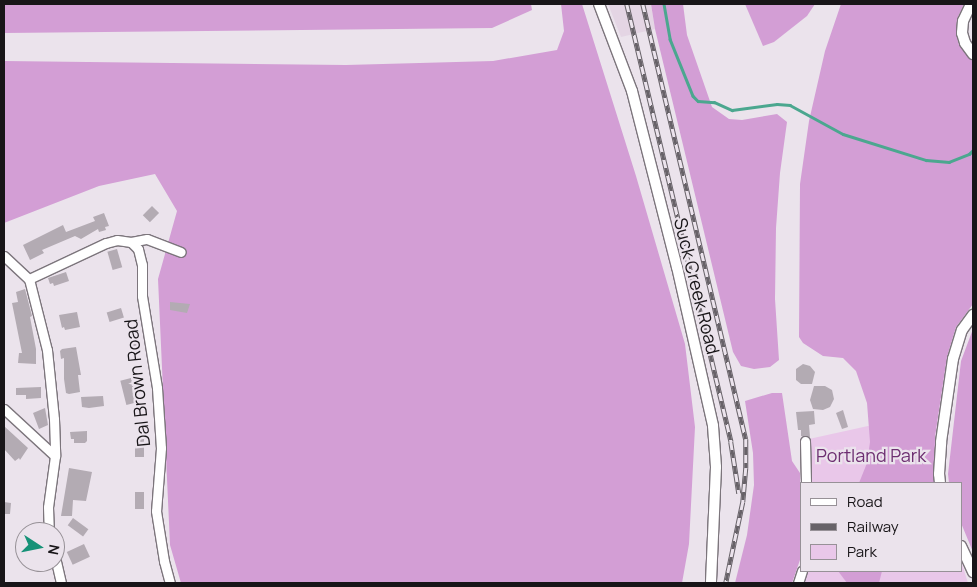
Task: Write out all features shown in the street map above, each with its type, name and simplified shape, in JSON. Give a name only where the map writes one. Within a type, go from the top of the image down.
[{"type":"main road","name":"Suck Creek Road","points":[[600,4],[632,91],[713,426],[716,467],[711,583]]},
{"type":"main road","points":[[971,4],[963,21],[962,33],[965,43],[973,54]]},
{"type":"main road","points":[[940,482],[942,442],[953,358],[962,330],[973,314]]},
{"type":"main road","points":[[962,548],[973,572]]},
{"type":"street","points":[[29,279],[106,243],[117,240],[131,242],[147,239],[181,252]]},
{"type":"street","name":"Dal Brown Road","points":[[131,242],[138,249],[142,265],[142,296],[157,388],[161,448],[156,511],[164,561],[170,583]]},
{"type":"street","points":[[4,256],[29,279],[46,350],[54,419],[54,456],[48,507],[49,522]]},
{"type":"street","points":[[4,409],[54,456]]},
{"type":"street","points":[[805,441],[806,482]]},
{"type":"shaded area","points":[[608,4],[651,4],[655,29],[621,37]]},
{"type":"green space","points":[[4,4],[531,4],[532,10],[492,28],[4,33]]},
{"type":"green space","points":[[561,4],[582,4],[636,176],[685,344],[695,427],[689,544],[682,583],[181,583],[170,545],[158,279],[177,211],[155,174],[99,186],[4,223],[4,61],[346,65],[493,61],[557,50],[564,31]]},
{"type":"green space","points":[[651,4],[683,4],[687,35],[712,107],[729,119],[742,120],[777,114],[787,122],[780,173],[776,228],[775,299],[779,360],[770,367],[754,369],[741,366],[733,352],[655,29]]},
{"type":"green space","points":[[745,4],[815,4],[807,16],[774,42],[763,46]]},
{"type":"green space","points":[[841,4],[964,4],[957,19],[956,33],[959,45],[973,62],[973,304],[956,327],[947,357],[935,437],[934,482],[859,482],[867,463],[870,442],[867,403],[856,371],[843,358],[823,356],[803,343],[799,337],[800,184],[809,121],[825,51]]},
{"type":"green space","points":[[973,329],[973,552],[962,525],[962,482],[949,482],[948,474],[961,361]]},
{"type":"green space","points":[[772,393],[782,393],[792,461],[800,473],[800,560],[792,583],[735,583],[747,535],[754,485],[753,453],[745,401]]},
{"type":"green space","name":"Portland Park","points":[[868,426],[935,437],[934,482],[811,482],[809,439]]},
{"type":"green space","points":[[962,564],[968,583],[802,583],[807,572],[962,572]]},
{"type":"green space","points":[[839,572],[882,572],[879,583],[847,583]]},
{"type":"building","points":[[152,206],[159,213],[150,222],[143,215]]},
{"type":"building","points":[[104,213],[109,226],[105,227],[106,230],[99,232],[98,229],[81,239],[75,236],[42,250],[44,253],[30,260],[23,245],[63,225],[66,232],[95,221],[93,217]]},
{"type":"building","points":[[117,249],[122,267],[113,270],[107,252]]},
{"type":"building","points":[[66,272],[69,281],[54,286],[53,283],[50,284],[48,278]]},
{"type":"building","points":[[25,289],[32,316],[30,317],[36,349],[36,364],[18,363],[19,353],[22,353],[12,303],[18,302],[16,292]]},
{"type":"building","points":[[170,302],[190,304],[187,313],[170,310]]},
{"type":"building","points":[[121,308],[124,318],[110,322],[107,312]]},
{"type":"building","points":[[77,312],[80,327],[65,330],[64,327],[62,328],[59,315]]},
{"type":"building","points":[[139,340],[142,348],[133,352],[130,344]]},
{"type":"building","points":[[76,347],[81,375],[78,375],[80,392],[69,394],[66,393],[64,358],[61,359],[60,351]]},
{"type":"building","points":[[803,364],[810,366],[815,372],[812,384],[801,384],[796,380],[796,369]]},
{"type":"building","points":[[131,378],[137,402],[126,405],[120,381]]},
{"type":"building","points":[[814,386],[825,386],[832,390],[834,399],[830,407],[823,410],[813,409],[810,400]]},
{"type":"building","points":[[41,387],[41,398],[26,399],[26,395],[16,395],[16,388]]},
{"type":"building","points":[[103,396],[104,406],[82,407],[81,397]]},
{"type":"building","points":[[45,408],[48,425],[39,429],[33,413]]},
{"type":"building","points":[[843,410],[848,427],[842,429],[836,413]]},
{"type":"building","points":[[814,411],[815,424],[809,425],[810,437],[801,436],[801,430],[798,430],[796,412]]},
{"type":"building","points":[[4,426],[28,448],[20,460],[19,458],[15,461],[4,449]]},
{"type":"building","points":[[87,431],[87,441],[85,443],[74,443],[74,439],[71,439],[70,432]]},
{"type":"building","points":[[135,439],[144,439],[144,457],[135,457]]},
{"type":"building","points":[[69,468],[92,472],[86,501],[73,500],[72,516],[61,516]]},
{"type":"building","points":[[135,492],[144,492],[144,509],[135,509]]},
{"type":"building","points":[[4,502],[11,503],[10,514],[4,514]]},
{"type":"building","points":[[73,518],[88,529],[83,536],[68,525]]},
{"type":"building","points":[[84,544],[90,557],[73,565],[67,552]]},
{"type":"waterway","points":[[664,4],[670,39],[693,96],[698,101],[714,102],[732,110],[777,104],[790,105],[843,134],[926,160],[949,162],[969,154],[973,150]]},
{"type":"railway","points":[[627,4],[731,442],[739,493]]},
{"type":"railway","points":[[643,4],[746,439],[743,502],[726,583]]}]
